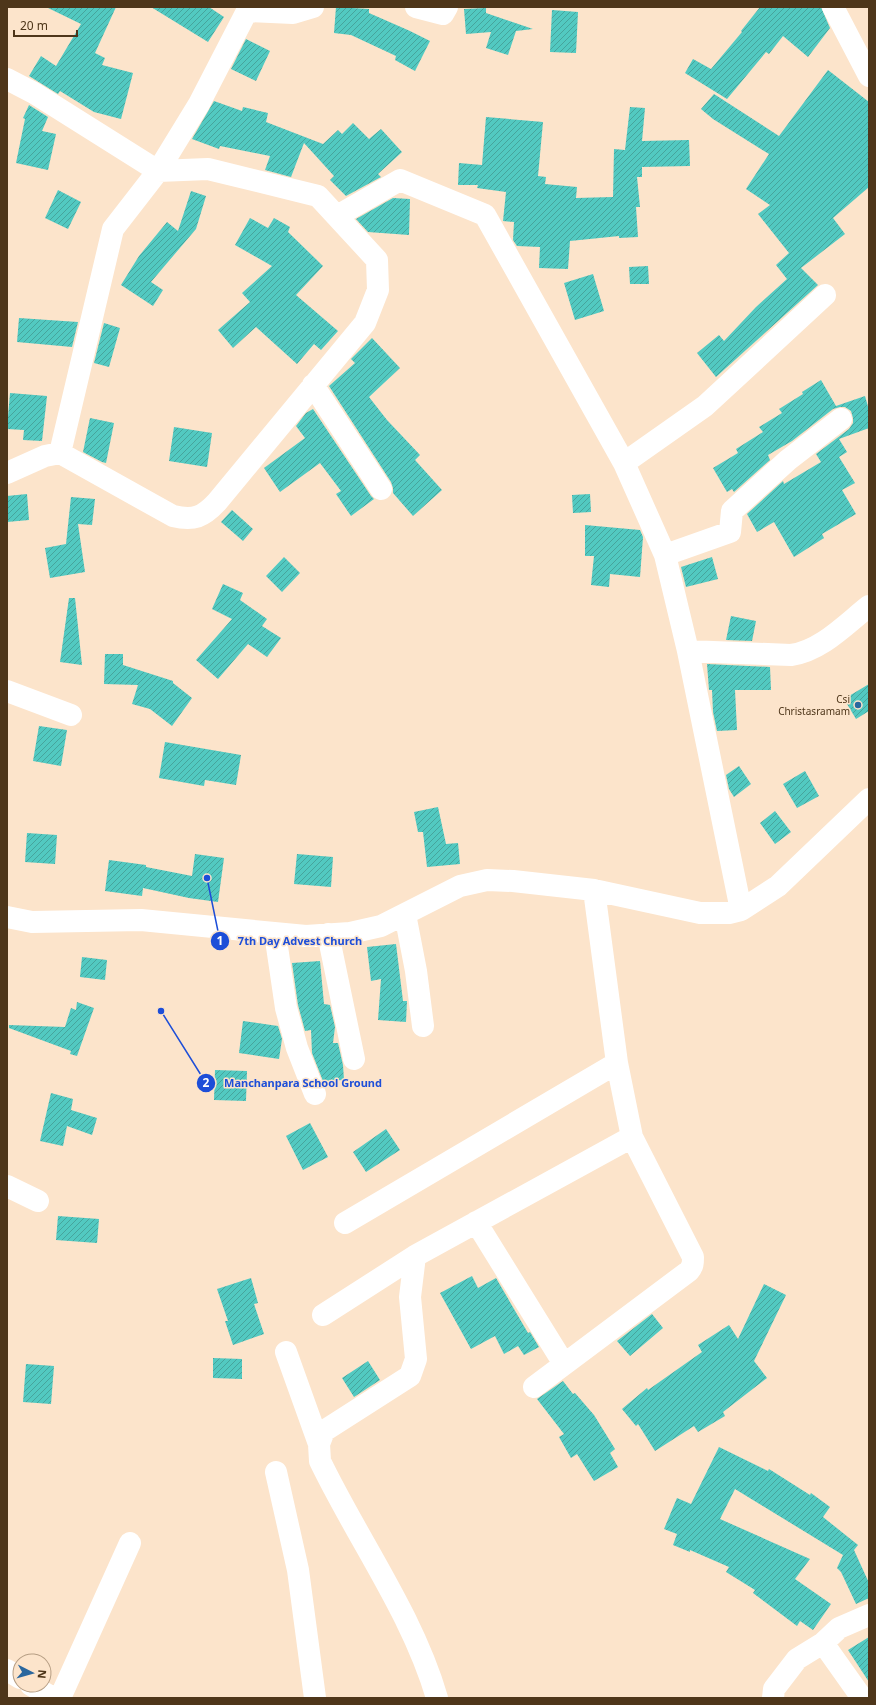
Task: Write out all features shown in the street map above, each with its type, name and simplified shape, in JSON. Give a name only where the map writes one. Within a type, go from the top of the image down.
[{"type":"street","points":[[60,454],[112,229],[158,171],[199,104],[247,11],[293,13],[313,7]]},
{"type":"street","points":[[416,7],[443,14],[448,7]]},
{"type":"street","points":[[833,7],[869,76]]},
{"type":"street","points":[[7,79],[34,93],[158,171],[208,169],[318,196],[377,260],[378,290],[364,323],[217,502],[209,511],[199,517],[192,518],[173,516],[60,454],[45,456],[7,473]]},
{"type":"street","points":[[337,216],[400,180],[486,215],[624,463],[665,555],[688,652],[740,910]]},
{"type":"street","points":[[624,463],[705,406],[825,295]]},
{"type":"street","points":[[313,385],[381,489]]},
{"type":"street","points":[[665,555],[730,532],[732,511],[788,460],[841,419]]},
{"type":"street","points":[[688,652],[791,655],[803,654],[825,642],[869,606]]},
{"type":"street","points":[[7,691],[71,715]]},
{"type":"street","points":[[7,917],[32,922],[141,920],[306,936],[350,933],[381,926],[460,886],[487,880],[513,881],[594,890],[700,913],[719,914],[740,910],[778,886],[869,799]]},
{"type":"street","points":[[534,1387],[692,1267],[693,1257],[632,1137],[617,1063],[594,890]]},
{"type":"street","points":[[405,914],[416,971],[422,1026]]},
{"type":"street","points":[[275,933],[286,1008],[297,1048],[315,1094]]},
{"type":"street","points":[[328,934],[354,1059]]},
{"type":"street","points":[[345,1223],[617,1063]]},
{"type":"street","points":[[324,1315],[415,1256],[632,1137]]},
{"type":"street","points":[[7,1186],[38,1201]]},
{"type":"street","points":[[476,1222],[564,1364]]},
{"type":"street","points":[[319,1444],[324,1431],[410,1376],[416,1359],[410,1297],[415,1256]]},
{"type":"street","points":[[286,1352],[319,1444],[320,1461],[415,1640],[431,1677],[437,1698]]},
{"type":"street","points":[[276,1472],[298,1570],[315,1698]]},
{"type":"street","points":[[60,1698],[130,1543]]},
{"type":"street","points":[[773,1698],[774,1689],[797,1659],[823,1643],[839,1628],[869,1615]]},
{"type":"street","points":[[823,1643],[862,1698]]},
{"type":"building","points":[[46,7],[116,7],[95,53],[105,58],[102,65],[133,73],[121,119],[94,112],[60,91],[58,94],[29,76],[41,56],[56,66],[81,24]]},
{"type":"building","points":[[151,7],[209,7],[224,17],[208,42]]},
{"type":"building","points":[[336,7],[369,9],[369,13],[430,41],[415,71],[395,60],[396,56],[351,35],[334,33]]},
{"type":"building","points":[[760,7],[821,7],[830,28],[808,57],[783,36],[769,54],[766,52],[727,99],[685,73],[693,59],[711,69],[742,32],[741,31]]},
{"type":"building","points":[[486,8],[486,13],[533,29],[516,31],[508,55],[486,48],[491,32],[466,34],[464,9]]},
{"type":"building","points":[[552,10],[578,12],[576,53],[550,52]]},
{"type":"building","points":[[246,39],[270,51],[256,81],[231,69]]},
{"type":"building","points":[[828,70],[869,102],[869,187],[833,218],[845,234],[801,268],[818,285],[716,377],[697,353],[719,335],[724,341],[756,307],[787,279],[776,265],[789,253],[758,214],[770,205],[746,189],[769,154],[713,119],[701,109],[714,94],[779,136]]},
{"type":"building","points":[[214,101],[242,111],[243,107],[268,113],[266,122],[323,144],[338,130],[342,134],[353,123],[369,139],[381,129],[402,152],[378,174],[381,177],[346,196],[330,180],[334,176],[304,143],[291,177],[265,170],[270,156],[220,146],[219,149],[192,139]]},
{"type":"building","points":[[29,105],[48,117],[42,131],[56,134],[48,170],[16,163],[25,119],[23,118]]},
{"type":"building","points":[[630,107],[645,108],[642,141],[689,140],[690,166],[642,167],[642,177],[637,177],[640,207],[636,207],[638,237],[619,238],[619,236],[570,241],[568,269],[539,268],[540,247],[517,246],[513,240],[514,222],[503,221],[506,192],[477,188],[478,185],[458,185],[459,163],[482,165],[486,117],[543,122],[538,176],[546,177],[545,184],[577,187],[576,198],[613,197],[614,149],[625,150]]},
{"type":"building","points":[[58,190],[81,202],[68,229],[45,218]]},
{"type":"building","points":[[191,191],[206,196],[196,229],[151,282],[163,290],[153,306],[121,285],[139,256],[167,222],[178,231]]},
{"type":"building","points":[[393,198],[410,199],[409,235],[368,232],[356,219]]},
{"type":"building","points":[[250,218],[268,228],[274,218],[290,227],[288,232],[323,266],[296,295],[338,331],[321,350],[314,344],[297,364],[256,327],[233,348],[218,330],[250,302],[242,293],[272,266],[235,245]]},
{"type":"building","points":[[648,266],[649,284],[630,284],[629,267]]},
{"type":"building","points":[[593,274],[604,311],[575,320],[564,283]]},
{"type":"building","points":[[19,318],[78,322],[72,347],[17,342]]},
{"type":"building","points":[[104,323],[120,328],[109,367],[94,363]]},
{"type":"building","points":[[372,338],[400,368],[369,397],[387,420],[420,455],[415,460],[442,490],[413,516],[393,493],[391,482],[329,386],[355,363],[351,359]]},
{"type":"building","points":[[821,380],[836,406],[865,396],[869,410],[869,428],[839,439],[847,452],[839,457],[855,483],[842,490],[856,514],[822,534],[824,538],[794,557],[774,522],[757,532],[747,514],[783,481],[784,484],[821,462],[816,454],[849,429],[853,423],[851,411],[845,407],[833,409],[792,441],[768,455],[770,460],[734,492],[732,489],[727,492],[713,468],[738,453],[736,449],[763,432],[759,427],[782,413],[779,409],[803,394],[802,392]]},
{"type":"building","points":[[10,393],[47,396],[42,441],[23,440],[24,430],[7,429]]},
{"type":"building","points":[[313,409],[374,499],[351,516],[336,494],[341,491],[320,463],[280,492],[264,468],[305,438],[296,426],[306,413]]},
{"type":"building","points":[[90,418],[114,423],[106,463],[83,452]]},
{"type":"building","points":[[174,427],[212,433],[207,467],[169,461]]},
{"type":"building","points":[[27,494],[29,520],[7,522],[7,496]]},
{"type":"building","points":[[590,494],[591,512],[573,513],[572,495]]},
{"type":"building","points":[[71,497],[95,499],[92,525],[78,524],[85,572],[50,578],[45,548],[66,544]]},
{"type":"building","points":[[232,510],[253,529],[243,541],[221,522]]},
{"type":"building","points":[[585,525],[640,530],[643,537],[640,577],[610,574],[609,587],[591,585],[594,556],[585,556]]},
{"type":"building","points":[[284,557],[300,573],[282,592],[266,576]]},
{"type":"building","points":[[712,557],[718,579],[686,587],[681,567]]},
{"type":"building","points":[[223,584],[243,593],[240,600],[267,619],[262,626],[281,638],[267,657],[248,644],[218,679],[196,660],[232,619],[212,609]]},
{"type":"building","points":[[69,598],[75,598],[82,665],[60,662]]},
{"type":"building","points":[[731,616],[756,621],[752,641],[726,640]]},
{"type":"building","points":[[105,654],[123,654],[123,665],[173,681],[173,683],[192,698],[172,726],[150,709],[132,704],[138,685],[104,684]]},
{"type":"building","points":[[707,664],[770,667],[771,690],[735,690],[737,730],[717,731],[713,712],[712,690],[709,690]]},
{"type":"building","name":"Csi Christasramam","points":[[869,684],[869,711],[856,719],[844,699]]},
{"type":"building","points":[[39,726],[67,730],[61,766],[33,761]]},
{"type":"building","points":[[165,742],[241,755],[236,785],[205,780],[204,786],[159,778]]},
{"type":"building","points":[[739,766],[751,784],[734,797],[729,789],[726,775]]},
{"type":"building","points":[[805,771],[819,796],[797,808],[783,784]]},
{"type":"building","points":[[438,807],[446,844],[458,843],[460,864],[427,867],[423,832],[418,832],[414,812]]},
{"type":"building","points":[[775,811],[791,832],[775,844],[760,823]]},
{"type":"building","points":[[27,833],[57,835],[55,864],[25,862]]},
{"type":"building","points":[[195,854],[224,858],[218,902],[189,898],[143,888],[142,896],[105,891],[109,860],[146,865],[146,867],[192,876]]},
{"type":"building","points":[[297,854],[333,857],[331,887],[294,884]]},
{"type":"building","points":[[396,944],[403,1001],[407,1001],[406,1022],[378,1020],[381,979],[371,981],[367,947]]},
{"type":"building","points":[[82,957],[107,960],[105,980],[80,977]]},
{"type":"building","points":[[320,961],[324,1004],[330,1005],[335,1027],[333,1043],[338,1043],[343,1065],[344,1080],[323,1081],[312,1053],[311,1030],[305,1031],[298,1005],[292,963]]},
{"type":"building","points":[[77,1002],[94,1008],[77,1056],[70,1054],[71,1051],[9,1028],[9,1025],[65,1027],[71,1008],[76,1010]]},
{"type":"building","points":[[243,1021],[278,1026],[282,1039],[279,1059],[239,1053]]},
{"type":"building","points":[[215,1070],[247,1071],[246,1101],[214,1100]]},
{"type":"building","points":[[51,1093],[73,1099],[71,1110],[97,1118],[92,1135],[67,1126],[63,1146],[40,1141]]},
{"type":"building","points":[[310,1123],[328,1157],[303,1170],[286,1136]]},
{"type":"building","points":[[386,1129],[400,1150],[366,1172],[353,1152]]},
{"type":"building","points":[[58,1216],[99,1219],[97,1243],[56,1240]]},
{"type":"building","points":[[472,1276],[478,1288],[496,1278],[528,1333],[530,1332],[539,1347],[524,1355],[518,1346],[504,1354],[495,1336],[471,1349],[440,1293]]},
{"type":"building","points":[[251,1278],[258,1303],[254,1304],[264,1334],[233,1345],[225,1321],[228,1321],[217,1289]]},
{"type":"building","points":[[764,1284],[786,1295],[754,1361],[767,1378],[723,1412],[725,1416],[698,1432],[694,1426],[655,1451],[638,1424],[636,1426],[622,1409],[647,1388],[648,1390],[702,1352],[698,1345],[729,1325],[738,1339]]},
{"type":"building","points":[[652,1314],[663,1328],[630,1356],[617,1341]]},
{"type":"building","points":[[213,1358],[242,1359],[242,1379],[213,1378]]},
{"type":"building","points":[[368,1361],[380,1380],[354,1397],[342,1378]]},
{"type":"building","points":[[26,1364],[54,1366],[51,1404],[23,1402]]},
{"type":"building","points":[[563,1381],[573,1394],[575,1393],[594,1415],[615,1449],[610,1453],[618,1467],[594,1481],[577,1454],[571,1458],[559,1437],[564,1434],[537,1399]]},
{"type":"building","points":[[719,1447],[768,1471],[769,1469],[810,1495],[811,1493],[830,1507],[823,1517],[858,1545],[854,1550],[869,1583],[869,1598],[856,1604],[841,1572],[837,1568],[843,1555],[735,1489],[720,1519],[810,1559],[795,1579],[831,1604],[813,1630],[800,1621],[797,1626],[753,1593],[755,1590],[726,1572],[729,1567],[690,1550],[690,1552],[673,1545],[677,1534],[664,1529],[677,1498],[691,1504]]},
{"type":"building","points":[[869,1637],[869,1682],[848,1650]]},
{"type":"place","name":"Csi Christasramam","points":[[858,705]]},
{"type":"place","name":"7th Day Advest Church","points":[[207,878]]},
{"type":"place","name":"Manchanpara School Ground","points":[[161,1011]]}]
